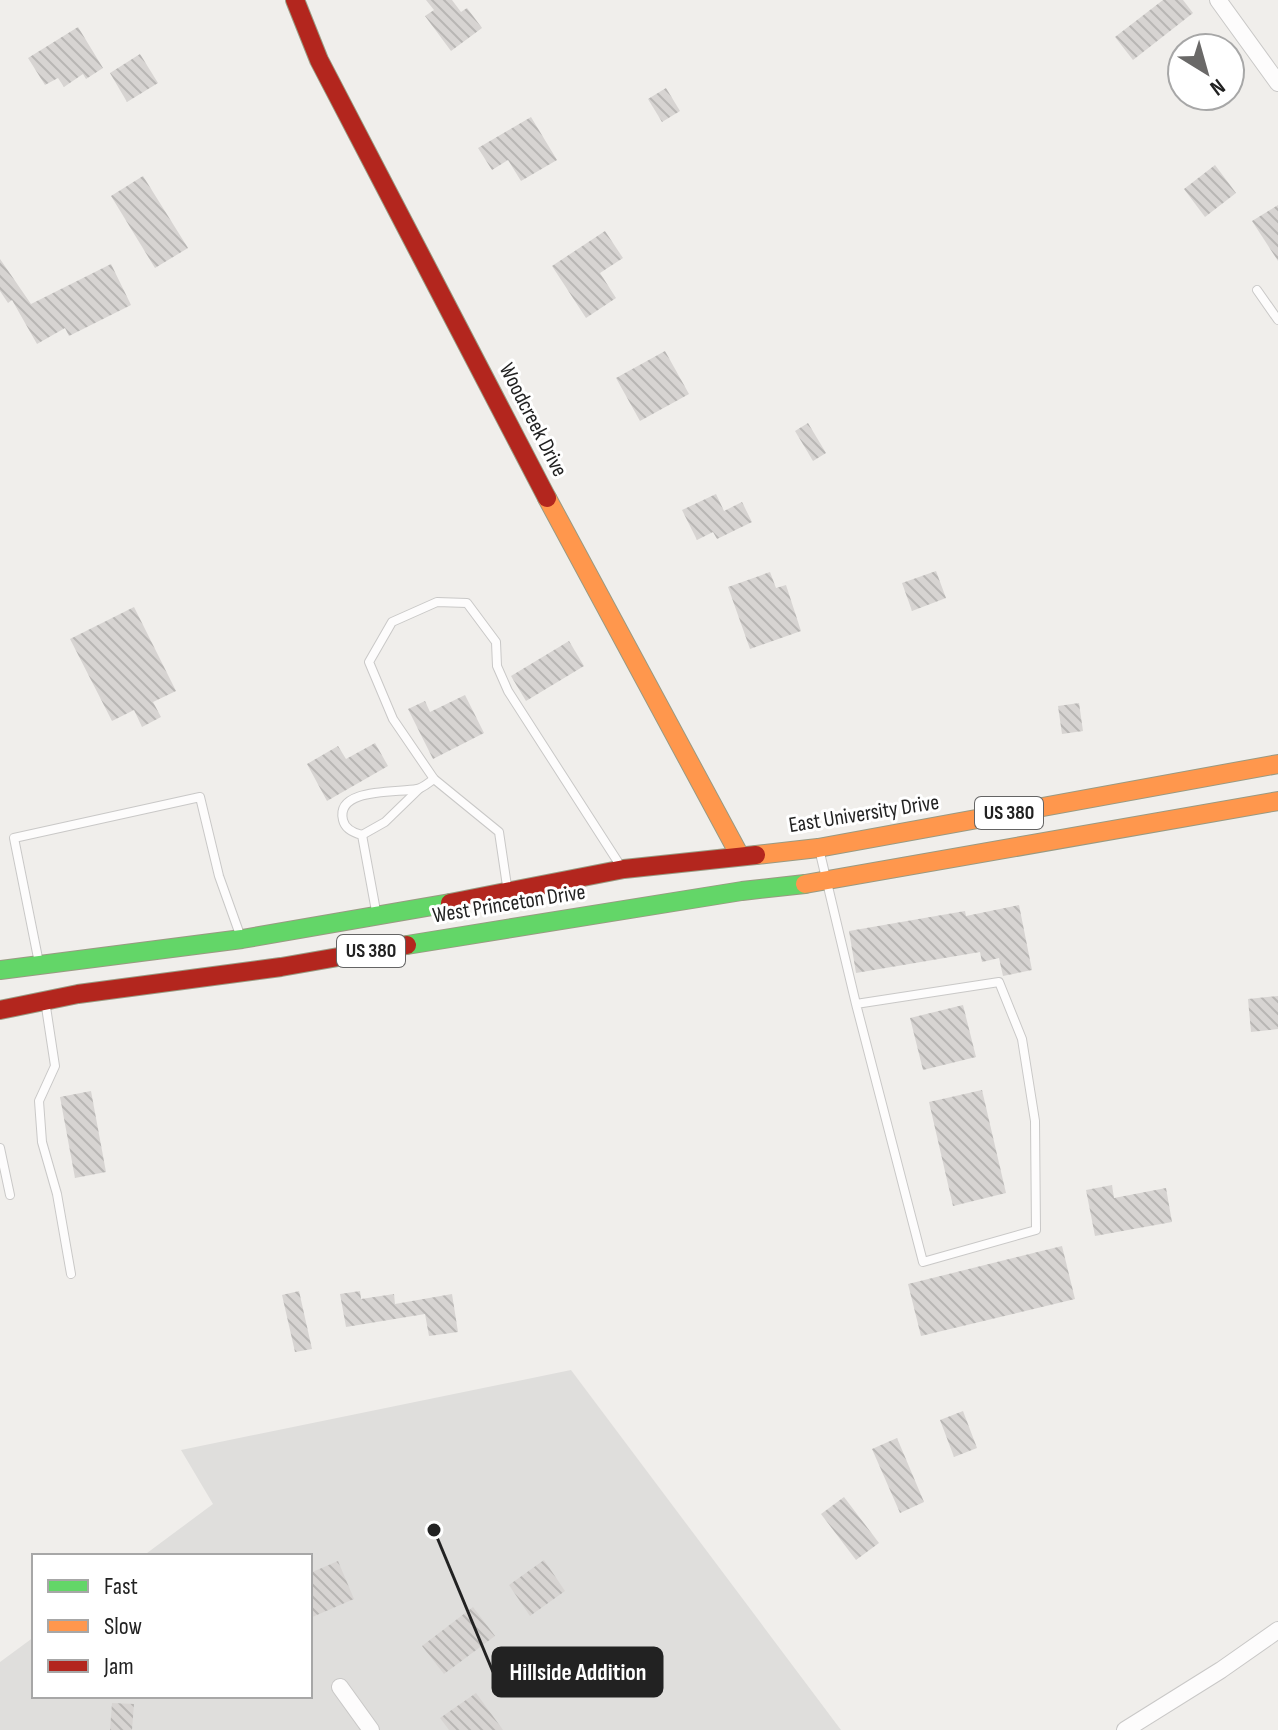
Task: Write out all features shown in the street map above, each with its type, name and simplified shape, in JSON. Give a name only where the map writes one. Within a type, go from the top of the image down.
[{"type":"main road","name":"Woodcreek Drive","points":[[295,0],[319,60],[579,562],[740,856]]},
{"type":"main road","name":"East University Drive","points":[[740,856],[818,848],[1278,764]]},
{"type":"main road","name":"US 380","points":[[827,882],[1278,801]]},
{"type":"main road","name":"West Princeton Drive","points":[[0,970],[40,972],[509,893],[624,869],[740,856]]},
{"type":"main road","name":"West Princeton Drive","points":[[0,1010],[44,996],[281,967],[548,921],[742,891],[827,882]]},
{"type":"street","points":[[1218,0],[1278,83]]},
{"type":"street","points":[[1125,1730],[1278,1630]]},
{"type":"street","points":[[340,1687],[371,1730]]},
{"type":"lane","points":[[1257,290],[1278,320]]},
{"type":"lane","points":[[509,893],[499,832],[434,779],[393,719],[369,662],[392,622],[437,602],[467,603],[496,642],[497,666],[508,691],[602,840],[624,869]]},
{"type":"lane","points":[[362,835],[385,822],[434,779]]},
{"type":"lane","points":[[362,835],[348,828],[343,820],[343,808],[348,802],[359,796],[419,789]]},
{"type":"lane","points":[[40,972],[14,838],[200,797],[219,876],[242,939]]},
{"type":"lane","points":[[362,835],[377,916]]},
{"type":"lane","points":[[818,848],[856,1004],[923,1262],[1036,1230],[1035,1121],[1022,1039],[999,982],[856,1004]]},
{"type":"lane","points":[[44,996],[55,1066],[39,1101],[42,1142],[57,1194],[71,1274]]},
{"type":"lane","points":[[0,1148],[10,1195]]},
{"type":"shaded area","points":[[571,1370],[841,1730],[0,1730],[0,1662],[32,1638],[32,1698],[312,1698],[312,1554],[146,1554],[213,1504],[181,1450]]},
{"type":"building","points":[[426,0],[452,0],[461,12],[467,8],[482,28],[451,51],[425,16],[434,10]]},
{"type":"building","points":[[1163,0],[1183,0],[1193,13],[1133,60],[1115,37]]},
{"type":"building","points":[[78,27],[103,68],[86,79],[83,74],[64,87],[58,78],[45,85],[28,58]]},
{"type":"building","points":[[140,54],[158,83],[127,102],[110,73]]},
{"type":"building","points":[[666,88],[680,111],[662,122],[648,99]]},
{"type":"building","points":[[531,117],[557,160],[521,181],[508,160],[492,170],[478,148]]},
{"type":"building","points":[[1215,165],[1236,193],[1205,217],[1184,189]]},
{"type":"building","points":[[143,176],[188,248],[155,268],[111,196]]},
{"type":"building","points":[[1278,205],[1278,261],[1252,221]]},
{"type":"building","points":[[605,231],[623,258],[600,273],[616,298],[586,318],[552,266]]},
{"type":"building","points":[[0,259],[31,304],[111,264],[131,305],[69,336],[65,328],[37,344],[12,300],[8,303],[0,291]]},
{"type":"building","points":[[665,351],[689,394],[640,421],[616,378]]},
{"type":"building","points":[[808,423],[826,453],[813,461],[795,431]]},
{"type":"building","points":[[716,494],[724,511],[742,502],[752,522],[717,539],[713,532],[697,540],[682,510]]},
{"type":"building","points":[[936,571],[946,598],[912,611],[902,583]]},
{"type":"building","points":[[770,572],[776,588],[786,585],[801,631],[750,649],[728,587]]},
{"type":"building","points":[[134,607],[176,691],[153,702],[161,717],[142,727],[134,710],[112,721],[70,639]]},
{"type":"building","points":[[569,641],[584,666],[526,701],[511,676]]},
{"type":"building","points":[[465,695],[484,733],[433,759],[408,709],[425,701],[430,712]]},
{"type":"building","points":[[1079,703],[1083,731],[1062,734],[1058,706]]},
{"type":"building","points":[[375,743],[388,766],[327,801],[307,764],[338,746],[346,759]]},
{"type":"building","points":[[1019,905],[1032,970],[1003,976],[999,958],[982,962],[980,952],[856,973],[849,931],[965,911],[966,916]]},
{"type":"building","points":[[1278,996],[1278,1029],[1251,1032],[1248,999]]},
{"type":"building","points":[[963,1005],[976,1057],[923,1070],[910,1018]]},
{"type":"building","points":[[982,1090],[1006,1193],[953,1206],[929,1102]]},
{"type":"building","points":[[91,1091],[106,1172],[75,1178],[60,1097]]},
{"type":"building","points":[[1112,1185],[1114,1198],[1166,1188],[1172,1222],[1095,1236],[1086,1190]]},
{"type":"building","points":[[1062,1246],[1075,1299],[921,1336],[908,1284]]},
{"type":"building","points":[[299,1291],[312,1349],[295,1352],[282,1295]]},
{"type":"building","points":[[360,1291],[361,1299],[394,1294],[395,1304],[452,1294],[458,1332],[429,1336],[425,1314],[346,1327],[340,1294]]},
{"type":"building","points":[[963,1411],[977,1448],[954,1457],[940,1420]]},
{"type":"building","points":[[897,1438],[924,1502],[900,1513],[872,1449]]},
{"type":"building","points":[[844,1497],[879,1543],[856,1560],[821,1514]]},
{"type":"building","points":[[544,1560],[565,1591],[530,1616],[509,1585]]},
{"type":"building","points":[[338,1561],[354,1599],[312,1617],[312,1572]]},
{"type":"building","points":[[473,1607],[495,1636],[444,1674],[422,1646]]},
{"type":"building","points":[[476,1693],[503,1730],[449,1730],[440,1718]]},
{"type":"building","points":[[112,1703],[134,1704],[132,1730],[110,1730]]},
{"type":"traffic: fast","points":[[407,945],[742,891],[805,884]]},
{"type":"traffic: fast","points":[[0,970],[242,939],[450,903]]},
{"type":"traffic: slow","points":[[547,498],[740,856]]},
{"type":"traffic: slow","points":[[756,855],[818,848],[1278,764]]},
{"type":"traffic: slow","points":[[805,884],[1278,801]]},
{"type":"traffic: jam","points":[[295,0],[319,60],[547,498]]},
{"type":"traffic: jam","points":[[450,903],[624,869],[756,855]]},
{"type":"traffic: jam","points":[[0,1010],[78,994],[281,967],[407,945]]},
{"type":"place","name":"Hillside Addition","points":[[434,1530]]}]
